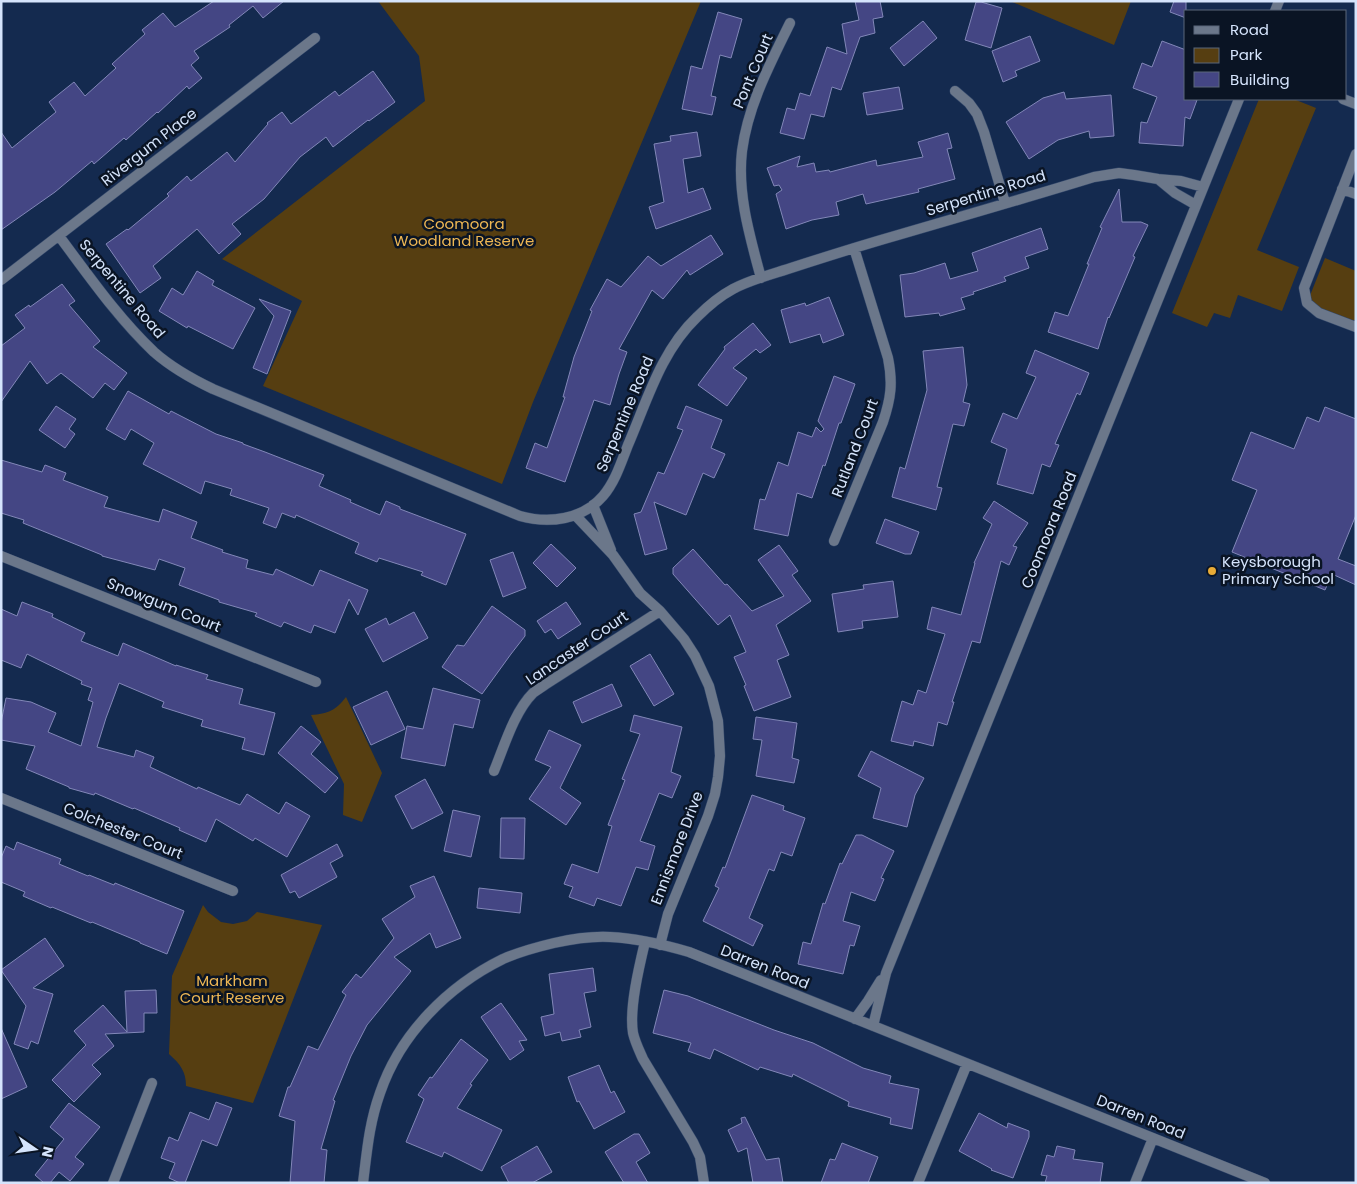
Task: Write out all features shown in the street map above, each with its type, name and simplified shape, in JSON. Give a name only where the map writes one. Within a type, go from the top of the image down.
[{"type":"street","name":"Pont Court","points":[[761,278],[749,234],[745,208],[742,151],[747,126],[762,82],[790,23]]},
{"type":"street","name":"Rivergum Place","points":[[1,280],[315,38]]},
{"type":"street","points":[[955,91],[977,114],[1005,203]]},
{"type":"street","name":"Coomoora Road","points":[[873,1026],[886,973],[1239,100]]},
{"type":"street","points":[[1356,154],[1304,288],[1307,304],[1319,313],[1356,327]]},
{"type":"street","name":"Serpentine Road","points":[[59,236],[130,327],[156,353],[194,379],[213,389],[520,516],[541,520],[554,520],[575,515],[602,497],[615,478],[658,372],[668,353],[696,318],[713,302],[732,289],[854,248],[1094,177],[1119,173],[1134,174],[1203,186]]},
{"type":"street","name":"Serpentine Road","points":[[1157,179],[1196,205]]},
{"type":"street","points":[[1342,189],[1356,194]]},
{"type":"street","name":"Rutland Court","points":[[834,541],[883,422],[891,391],[888,358],[854,248]]},
{"type":"street","name":"Ennismore Drive","points":[[593,504],[613,555]]},
{"type":"street","name":"Ennismore Drive","points":[[575,515],[613,555],[640,593],[660,611],[684,639],[710,686],[718,721],[720,756],[715,794],[708,816],[668,914],[660,945]]},
{"type":"street","name":"Snowgum Court","points":[[1,556],[316,682]]},
{"type":"street","name":"Lancaster Court","points":[[494,771],[516,718],[534,693],[660,611]]},
{"type":"street","name":"Colchester Court","points":[[1,798],[233,891]]},
{"type":"street","name":"Darren Road","points":[[365,1182],[367,1143],[380,1092],[406,1042],[425,1017],[455,988],[502,960],[566,940],[611,937],[645,942],[689,952],[1265,1183]]},
{"type":"street","points":[[645,942],[633,1004],[633,1033],[636,1045],[643,1059],[700,1156],[704,1183]]},
{"type":"street","name":"Coomoora Road","points":[[855,1019],[886,973]]},
{"type":"street","points":[[918,1183],[966,1064]]},
{"type":"street","points":[[113,1183],[152,1083]]},
{"type":"street","points":[[1135,1183],[1153,1138]]},
{"type":"green space","name":"Coomoora Woodland Reserve","points":[[378,1],[701,1],[533,402],[502,484],[263,386],[302,301],[222,259],[425,101],[419,56]]},
{"type":"green space","points":[[1010,1],[1131,1],[1114,45]]},
{"type":"green space","points":[[1259,100],[1296,100],[1316,108],[1257,250],[1299,267],[1282,311],[1238,295],[1230,318],[1214,313],[1207,327],[1172,313]]},
{"type":"green space","points":[[1325,258],[1356,271],[1356,320],[1351,321],[1316,307],[1309,298]]},
{"type":"green space","points":[[346,697],[382,773],[362,822],[343,815],[344,784],[311,715],[331,711]]},
{"type":"green space","name":"Markham Court Reserve","points":[[203,905],[208,912],[221,922],[233,924],[247,921],[257,912],[322,925],[253,1103],[186,1086],[182,1068],[169,1054],[172,976]]},
{"type":"building","points":[[214,1],[284,1],[263,18],[253,6],[229,25],[230,27],[194,51],[199,58],[191,65],[202,78],[189,89],[187,86],[126,140],[124,138],[94,164],[92,161],[55,192],[1,230],[1,132],[12,148],[56,112],[49,102],[74,82],[85,96],[116,68],[112,64],[145,34],[142,30],[163,13],[175,27]]},
{"type":"building","points":[[855,1],[880,1],[883,17],[873,19],[875,33],[860,37],[841,90],[832,87],[824,117],[811,114],[804,139],[780,133],[787,108],[795,110],[800,93],[810,96],[827,47],[847,54],[842,24],[859,20]]},
{"type":"building","points":[[1174,1],[1186,1],[1184,17],[1170,12]]},
{"type":"building","points":[[976,2],[1002,8],[991,48],[965,40]]},
{"type":"building","points":[[718,12],[742,19],[731,58],[720,55],[711,96],[716,97],[712,115],[682,109],[691,66],[702,69]]},
{"type":"building","points":[[923,21],[937,38],[904,66],[890,48]]},
{"type":"building","points":[[1030,36],[1040,61],[1015,71],[1017,76],[1003,82],[992,51]]},
{"type":"building","points":[[1162,41],[1184,49],[1184,100],[1197,100],[1190,119],[1185,117],[1183,146],[1139,143],[1141,122],[1147,123],[1157,97],[1133,88],[1142,63],[1152,67]]},
{"type":"building","points":[[373,71],[395,102],[333,147],[326,137],[300,157],[264,199],[232,224],[241,234],[219,254],[197,229],[153,266],[161,278],[140,293],[106,244],[128,230],[169,196],[167,194],[187,176],[191,181],[227,152],[235,162],[267,123],[282,112],[291,124],[335,91],[339,96]]},
{"type":"building","points":[[899,87],[903,109],[867,115],[863,93]]},
{"type":"building","points":[[1064,92],[1066,99],[1111,95],[1114,136],[1090,138],[1089,131],[1058,140],[1029,159],[1006,122],[1043,98]]},
{"type":"building","points":[[697,132],[701,156],[683,159],[688,193],[703,188],[711,209],[656,229],[649,207],[664,202],[654,144],[671,141],[670,136]]},
{"type":"building","points":[[948,133],[952,148],[947,149],[955,179],[918,189],[919,192],[866,204],[863,194],[836,202],[839,215],[812,220],[786,229],[776,194],[782,190],[779,185],[774,186],[767,168],[800,156],[797,167],[814,163],[816,172],[829,170],[830,172],[876,160],[877,166],[923,157],[918,142]]},
{"type":"building","points":[[1119,189],[1122,222],[1141,222],[1148,225],[1108,317],[1098,349],[1048,332],[1055,312],[1068,316],[1102,228],[1100,227]]},
{"type":"building","points":[[1041,228],[1048,249],[1025,257],[1029,268],[1004,277],[1006,281],[961,298],[965,309],[940,316],[939,313],[905,317],[900,275],[914,273],[945,263],[950,279],[978,271],[972,253]]},
{"type":"building","points":[[711,235],[723,254],[690,275],[687,270],[663,299],[652,290],[619,349],[627,352],[610,405],[594,400],[565,482],[526,468],[535,443],[547,448],[565,397],[563,397],[574,357],[592,311],[590,310],[607,279],[621,287],[648,256],[661,266]]},
{"type":"building","points":[[197,271],[214,281],[212,285],[255,308],[233,349],[188,326],[187,328],[159,311],[172,288],[183,295]]},
{"type":"building","points":[[62,284],[75,301],[69,305],[100,341],[93,347],[127,373],[114,390],[105,383],[93,398],[61,373],[47,384],[30,361],[1,402],[1,346],[25,328],[15,315],[29,305],[30,307]]},
{"type":"building","points":[[829,297],[844,335],[823,343],[820,334],[790,343],[781,310],[805,303],[806,306]]},
{"type":"building","points":[[259,299],[291,311],[267,374],[253,368],[274,316]]},
{"type":"building","points":[[753,323],[771,345],[760,353],[756,349],[733,368],[747,378],[727,406],[698,385],[725,349],[724,347]]},
{"type":"building","points":[[963,347],[967,385],[963,402],[970,404],[964,426],[953,424],[937,487],[942,488],[936,510],[892,497],[900,467],[905,469],[927,390],[923,351]]},
{"type":"building","points":[[1035,350],[1089,373],[1080,395],[1077,393],[1055,444],[1059,445],[1050,467],[1042,464],[1033,494],[997,484],[1007,449],[991,442],[1003,413],[1017,419],[1036,377],[1026,373]]},
{"type":"building","points":[[834,376],[855,384],[812,498],[797,493],[788,536],[754,529],[760,499],[765,500],[778,462],[788,466],[798,432],[812,437],[816,427],[821,432],[824,429],[818,421]]},
{"type":"building","points":[[128,391],[169,414],[171,411],[216,434],[324,475],[319,486],[380,515],[386,501],[400,507],[400,509],[466,534],[446,585],[421,575],[423,572],[379,558],[377,562],[355,553],[359,543],[296,515],[295,518],[282,513],[276,528],[263,523],[269,508],[230,495],[232,489],[205,481],[201,494],[143,464],[154,443],[131,429],[125,440],[106,429]]},
{"type":"building","points":[[56,406],[76,419],[69,429],[75,434],[65,448],[39,430]]},
{"type":"building","points":[[686,406],[722,420],[711,448],[725,454],[714,478],[703,473],[686,515],[654,502],[667,549],[645,555],[634,514],[641,512],[658,472],[664,474],[683,430],[677,428]]},
{"type":"building","points":[[1325,407],[1356,419],[1356,515],[1338,559],[1356,566],[1356,585],[1332,574],[1325,590],[1232,552],[1257,490],[1232,480],[1251,432],[1294,449],[1307,417],[1319,422]]},
{"type":"building","points":[[1,460],[42,472],[45,465],[66,473],[63,480],[108,497],[104,507],[159,522],[163,509],[197,522],[191,538],[223,550],[222,552],[248,560],[246,568],[273,575],[276,569],[313,586],[320,570],[368,590],[358,615],[349,599],[335,633],[314,625],[311,633],[284,622],[281,627],[255,616],[257,613],[219,602],[219,600],[179,585],[185,568],[159,559],[155,570],[102,556],[23,523],[24,520],[1,513]]},
{"type":"building","points":[[994,501],[1028,523],[1013,546],[1017,547],[1009,565],[1001,561],[980,643],[972,641],[952,702],[954,702],[947,725],[938,722],[933,746],[914,741],[913,746],[891,741],[902,701],[913,705],[918,690],[926,693],[945,634],[927,629],[932,607],[961,615],[974,563],[992,524],[983,518]]},
{"type":"building","points":[[885,519],[919,532],[911,554],[905,554],[876,543]]},
{"type":"building","points":[[551,544],[576,568],[557,587],[533,563]]},
{"type":"building","points":[[779,545],[798,571],[792,575],[811,601],[776,625],[789,655],[777,660],[791,697],[754,711],[744,686],[746,685],[734,657],[746,652],[730,615],[718,625],[673,574],[673,568],[693,549],[725,585],[727,584],[752,611],[784,596],[758,560]]},
{"type":"building","points":[[513,552],[526,588],[503,597],[490,560]]},
{"type":"building","points":[[893,581],[898,617],[862,621],[863,628],[838,632],[832,594],[864,589],[863,585]]},
{"type":"building","points":[[22,602],[53,614],[52,617],[85,633],[81,641],[118,656],[123,643],[176,666],[208,675],[206,679],[243,689],[239,704],[275,713],[264,755],[242,749],[245,738],[201,726],[203,720],[162,707],[164,702],[119,683],[97,747],[134,757],[136,750],[154,757],[150,767],[197,789],[198,787],[240,805],[247,794],[279,814],[286,802],[310,816],[287,857],[255,838],[253,841],[216,819],[206,842],[179,830],[180,828],[134,808],[95,793],[94,795],[69,788],[26,769],[35,746],[1,740],[1,723],[6,698],[31,702],[56,713],[48,732],[81,746],[93,702],[88,700],[92,688],[81,684],[82,681],[27,654],[21,668],[1,660],[1,609],[17,616]]},
{"type":"building","points":[[566,602],[581,624],[558,639],[551,629],[545,633],[537,621]]},
{"type":"building","points":[[492,606],[525,630],[525,636],[482,694],[442,667],[457,645],[464,646]]},
{"type":"building","points":[[414,612],[428,638],[383,662],[365,629],[386,618],[389,625]]},
{"type":"building","points":[[650,654],[674,694],[654,706],[630,666]]},
{"type":"building","points":[[612,684],[622,706],[582,723],[573,702]]},
{"type":"building","points":[[433,688],[480,700],[473,728],[454,724],[445,766],[401,758],[407,726],[423,729]]},
{"type":"building","points":[[387,691],[405,729],[371,745],[353,707]]},
{"type":"building","points":[[634,715],[682,727],[671,772],[681,776],[672,798],[659,793],[640,841],[655,846],[648,870],[636,867],[621,906],[597,898],[594,906],[569,897],[573,887],[564,884],[572,864],[598,873],[612,826],[608,825],[625,780],[622,779],[640,734],[630,731]]},
{"type":"building","points":[[756,717],[797,723],[792,758],[799,760],[794,783],[756,776],[762,740],[753,739]]},
{"type":"building","points":[[301,726],[321,742],[311,754],[338,778],[325,793],[278,753]]},
{"type":"building","points":[[549,730],[581,745],[560,788],[581,803],[566,825],[529,799],[551,767],[535,760]]},
{"type":"building","points":[[871,751],[924,778],[915,795],[907,827],[873,818],[881,788],[858,776]]},
{"type":"building","points":[[425,779],[443,813],[412,829],[395,796]]},
{"type":"building","points":[[752,795],[784,806],[783,810],[805,818],[792,856],[781,852],[774,871],[769,869],[749,918],[763,925],[753,946],[703,921],[719,888],[715,886],[723,867],[725,868]]},
{"type":"building","points":[[453,810],[480,816],[471,857],[444,851]]},
{"type":"building","points":[[501,818],[525,818],[524,859],[500,858]]},
{"type":"building","points":[[856,835],[862,835],[894,851],[881,878],[884,879],[875,901],[851,892],[843,921],[860,926],[854,946],[850,945],[843,974],[798,964],[803,942],[811,944],[823,903],[825,904],[840,863],[842,864]]},
{"type":"building","points":[[17,842],[61,859],[59,864],[88,876],[114,885],[115,883],[184,911],[167,954],[92,922],[23,896],[25,892],[1,882],[1,858],[6,846],[14,850]]},
{"type":"building","points":[[337,844],[343,856],[330,863],[337,877],[299,898],[295,891],[290,893],[281,875]]},
{"type":"building","points":[[434,876],[461,938],[436,948],[430,933],[394,957],[411,971],[367,1025],[351,1056],[333,1100],[335,1101],[321,1149],[327,1150],[324,1183],[290,1183],[295,1121],[279,1116],[288,1087],[290,1087],[308,1046],[318,1050],[346,995],[342,992],[356,974],[361,978],[394,938],[382,919],[415,897],[410,886]]},
{"type":"building","points":[[479,888],[522,893],[520,913],[477,908]]},
{"type":"building","points":[[45,938],[64,966],[33,988],[53,994],[38,1044],[31,1041],[28,1049],[14,1044],[26,1006],[1,970]]},
{"type":"building","points":[[593,968],[596,991],[584,993],[591,1027],[579,1030],[581,1037],[562,1041],[560,1032],[545,1036],[541,1017],[554,1014],[549,974]]},
{"type":"building","points":[[156,990],[157,1013],[144,1013],[144,1032],[105,1034],[114,1046],[92,1065],[101,1074],[74,1102],[52,1080],[86,1045],[74,1031],[103,1005],[127,1032],[125,991]]},
{"type":"building","points":[[664,990],[688,996],[774,1030],[813,1043],[863,1068],[891,1076],[889,1083],[919,1089],[912,1129],[890,1124],[891,1118],[848,1106],[849,1102],[793,1074],[792,1077],[760,1067],[758,1070],[714,1049],[710,1059],[688,1051],[691,1043],[653,1033]]},
{"type":"building","points":[[501,1003],[527,1040],[519,1041],[524,1050],[510,1060],[481,1017]]},
{"type":"building","points":[[1,1028],[27,1087],[1,1099]]},
{"type":"building","points":[[461,1039],[488,1060],[470,1084],[472,1085],[457,1108],[502,1130],[482,1171],[444,1152],[442,1157],[406,1142],[424,1099],[418,1095]]},
{"type":"building","points":[[599,1065],[611,1093],[614,1091],[625,1112],[594,1129],[579,1101],[577,1102],[568,1077]]},
{"type":"building","points":[[216,1102],[232,1108],[217,1146],[202,1140],[185,1183],[169,1178],[175,1163],[161,1158],[169,1137],[178,1141],[190,1112],[209,1120]]},
{"type":"building","points":[[69,1103],[100,1127],[75,1157],[84,1164],[70,1181],[59,1172],[50,1183],[44,1183],[35,1175],[64,1139],[50,1127]]},
{"type":"building","points":[[979,1113],[1007,1128],[1008,1123],[1029,1131],[1029,1137],[1013,1178],[991,1170],[959,1151]]},
{"type":"building","points":[[745,1117],[766,1160],[779,1158],[783,1183],[753,1183],[747,1148],[738,1152],[728,1130],[742,1123],[741,1118]]},
{"type":"building","points":[[634,1134],[639,1134],[650,1153],[636,1162],[648,1183],[624,1183],[605,1152]]},
{"type":"building","points":[[842,1143],[878,1157],[868,1183],[821,1183],[830,1159],[835,1160]]},
{"type":"building","points":[[537,1146],[552,1172],[532,1183],[509,1183],[501,1167]]},
{"type":"building","points":[[1057,1146],[1075,1150],[1073,1159],[1103,1163],[1100,1183],[1045,1183],[1047,1176],[1041,1175],[1047,1155],[1054,1157]]},
{"type":"place","name":"Keysborough Primary School","points":[[1212,571]]}]
